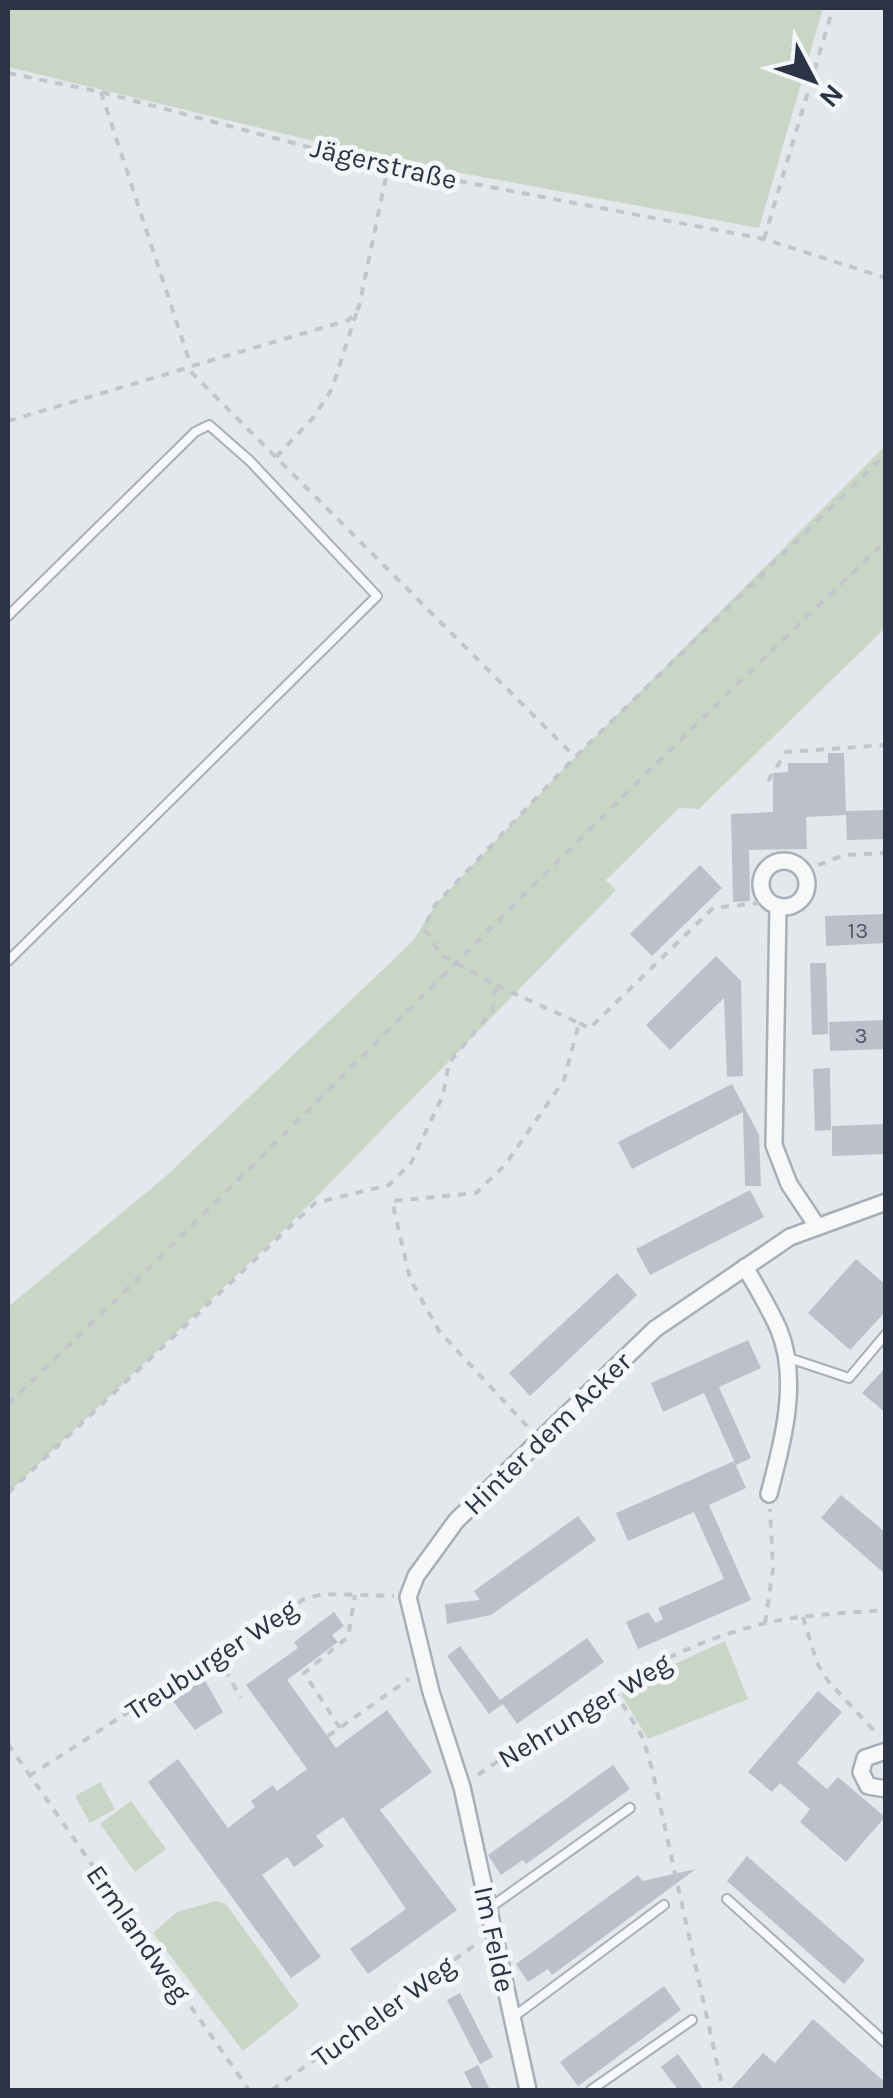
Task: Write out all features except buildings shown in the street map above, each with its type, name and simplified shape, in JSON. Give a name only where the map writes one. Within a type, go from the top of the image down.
[{"type":"street","points":[[773,903],[794,904],[805,894],[804,871],[792,862],[770,865],[761,882],[773,903],[774,1145],[790,1184],[817,1226]]},
{"type":"street","name":"Hinter dem Acker","points":[[408,1597],[426,1558],[456,1522],[654,1328],[790,1237],[886,1202]]},
{"type":"street","points":[[746,1267],[781,1334],[784,1356],[785,1434],[770,1494]]},
{"type":"street","points":[[408,1597],[425,1668],[462,1787]]},
{"type":"street","points":[[882,1751],[865,1758],[860,1772],[868,1786],[886,1789]]},
{"type":"street","name":"Im Felde","points":[[462,1787],[528,2090]]},
{"type":"lane","points":[[8,616],[196,432],[209,425],[250,461],[377,596],[8,961]]},
{"type":"lane","points":[[784,1356],[849,1378],[886,1334]]},
{"type":"lane","points":[[488,1909],[630,1808]]},
{"type":"lane","points":[[727,1899],[886,2043]]},
{"type":"lane","points":[[512,2018],[664,1905]]},
{"type":"lane","points":[[591,2090],[692,2020]]},
{"type":"path","points":[[764,239],[833,8]]},
{"type":"path","name":"Jägerstraße","points":[[8,72],[388,167],[764,239],[886,278]]},
{"type":"path","points":[[100,92],[189,367],[349,320],[359,308]]},
{"type":"path","points":[[276,457],[313,418],[332,388],[359,308],[388,167]]},
{"type":"path","points":[[773,903],[713,908],[590,1028],[441,956],[424,928],[434,905],[574,758],[886,454]]},
{"type":"path","points":[[8,1404],[886,541]]},
{"type":"path","points":[[768,781],[786,752],[886,745]]},
{"type":"path","points":[[804,871],[844,855],[886,853]]},
{"type":"path","points":[[8,1493],[315,1203],[389,1185],[411,1163],[442,1095],[449,1063],[492,1011],[496,985]]},
{"type":"path","points":[[541,1440],[439,1332],[410,1278],[392,1201],[476,1193],[505,1165],[564,1080],[579,1023]]},
{"type":"path","points":[[766,1623],[773,1568],[770,1494]]},
{"type":"path","name":"Treuburger Weg","points":[[29,1776],[304,1599],[323,1594],[408,1597]]},
{"type":"path","points":[[340,1728],[304,1673],[348,1637],[355,1595]]},
{"type":"path","name":"Nehrunger Weg","points":[[462,1787],[556,1720],[673,1655],[766,1623],[802,1616],[886,1610]]},
{"type":"path","points":[[802,1616],[816,1662],[840,1695],[878,1732],[882,1751]]},
{"type":"path","points":[[217,1655],[241,1698]]},
{"type":"path","points":[[328,1736],[425,1668]]},
{"type":"path","points":[[614,1690],[643,1738],[652,1769],[723,2090]]},
{"type":"path","name":"Ermlandweg","points":[[8,1744],[249,2090]]},
{"type":"path","name":"Tucheler Weg","points":[[272,2090],[493,1932]]},
{"type":"green space","points":[[8,8],[823,8],[759,228],[396,161],[8,67]]},
{"type":"green space","points":[[885,446],[885,628],[699,809],[679,808],[606,880],[616,890],[285,1229],[8,1493],[8,1307],[165,1177],[413,941],[435,905],[575,757]]},
{"type":"green space","points":[[725,1641],[748,1699],[648,1739],[622,1696],[622,1688]]},
{"type":"green space","points":[[100,1782],[115,1809],[90,1823],[75,1796]]},
{"type":"green space","points":[[131,1801],[166,1849],[135,1872],[100,1824]]},
{"type":"green space","points":[[216,1901],[226,1904],[299,2006],[243,2051],[153,1933],[177,1912]]}]
